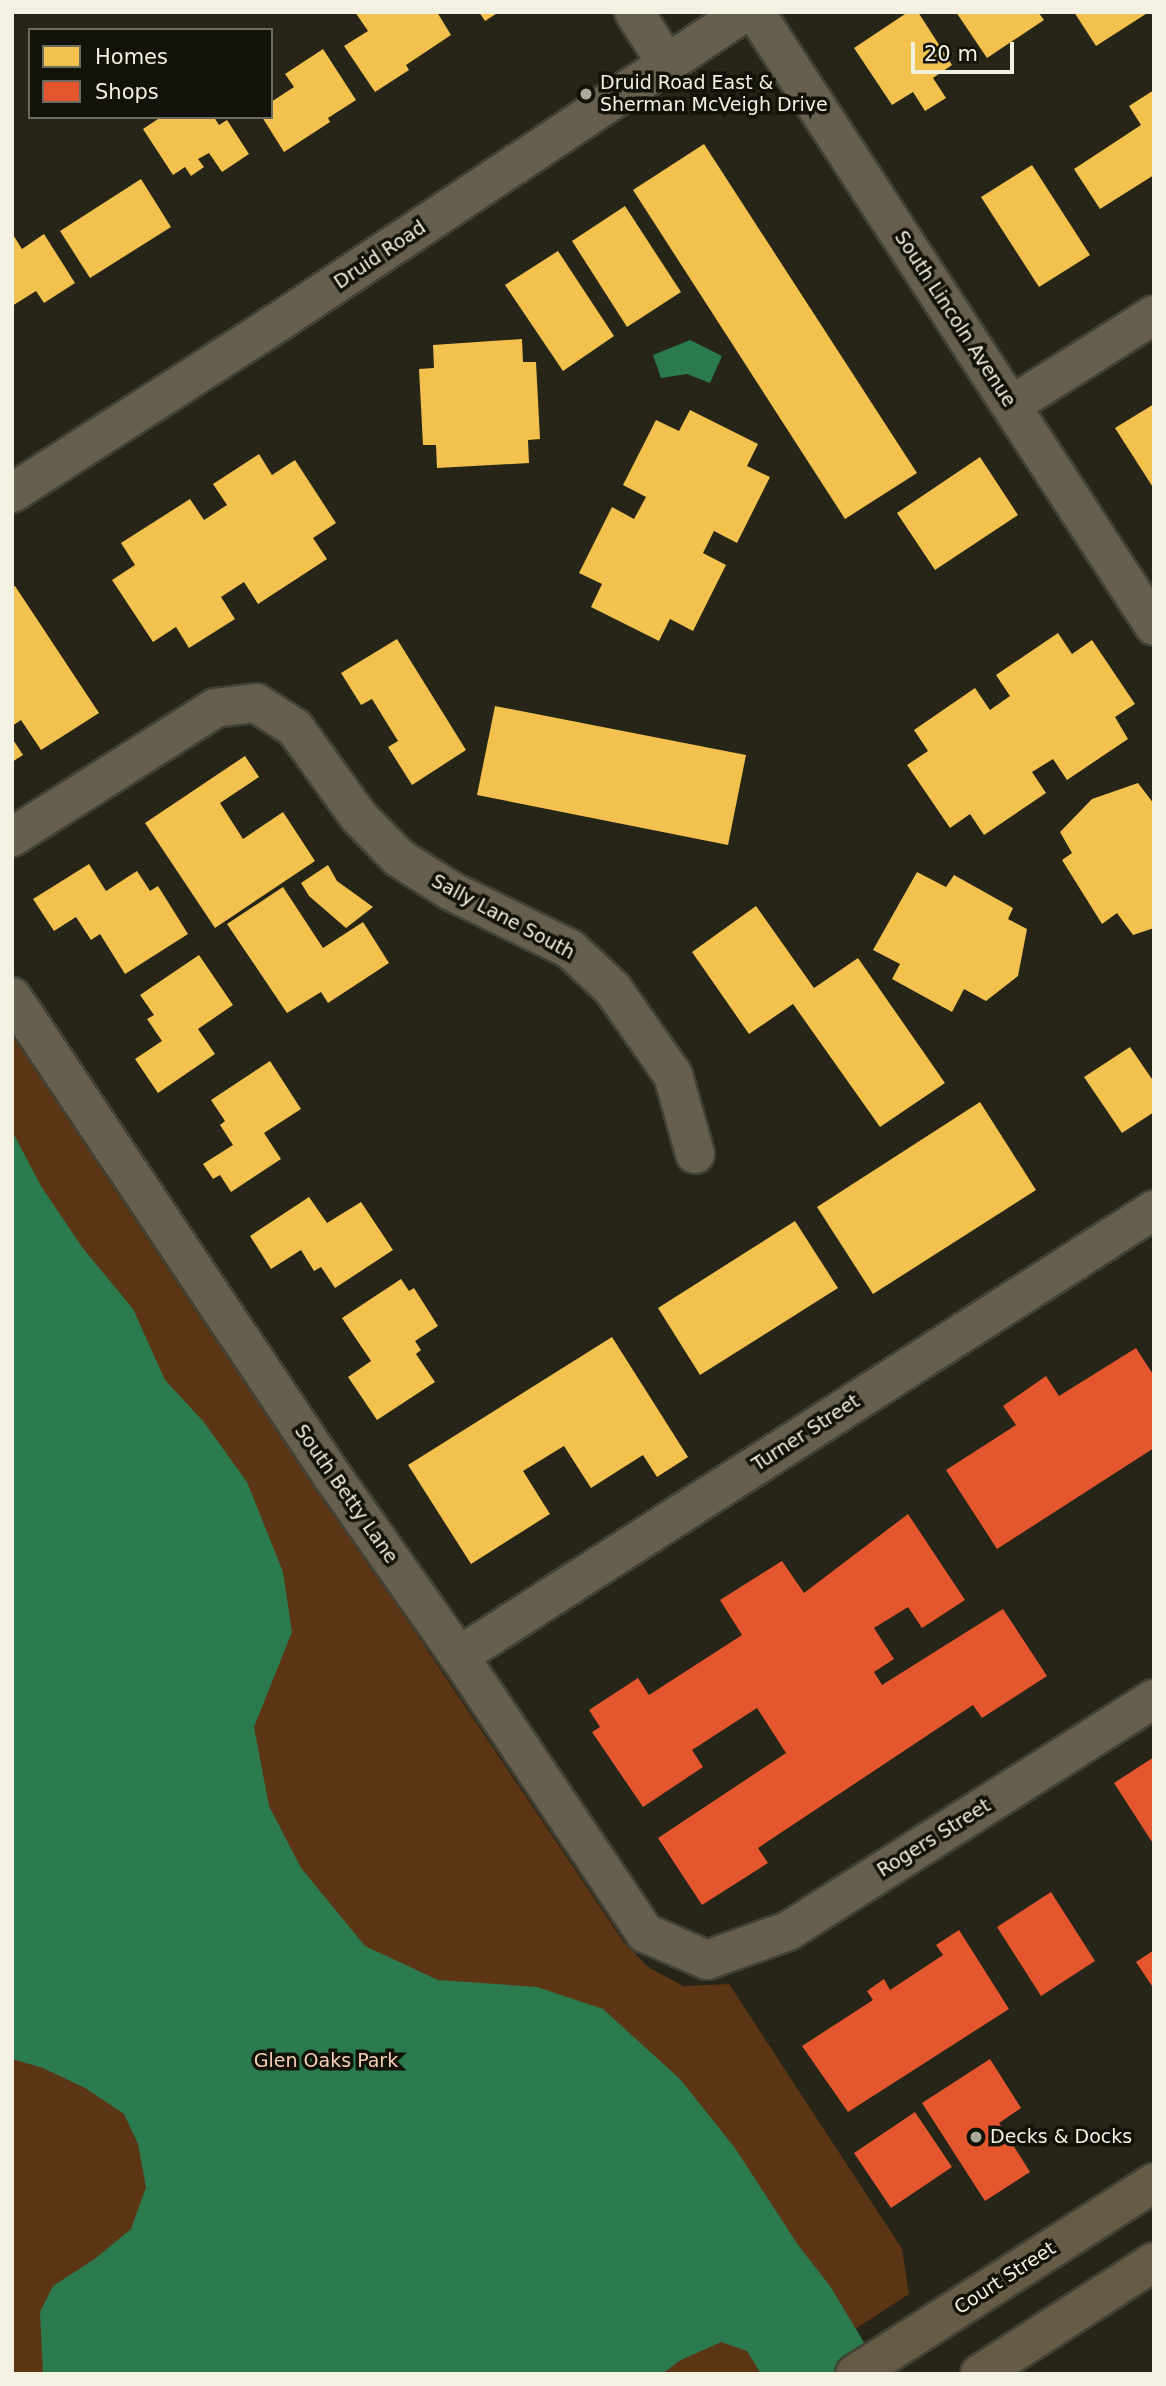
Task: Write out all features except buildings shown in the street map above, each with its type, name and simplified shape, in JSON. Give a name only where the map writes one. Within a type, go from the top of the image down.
[{"type":"main road","name":"Court Street","points":[[855,2374],[1154,2183]]},
{"type":"main road","points":[[980,2374],[1154,2262]]},
{"type":"street","points":[[634,12],[667,64]]},
{"type":"street","name":"Druid Road","points":[[12,493],[270,328],[745,12]]},
{"type":"street","name":"South Lincoln Avenue","points":[[755,12],[1154,626]]},
{"type":"street","points":[[1012,405],[1154,315]]},
{"type":"street","name":"Sally Lane South","points":[[12,837],[215,708],[256,703],[295,728],[359,817],[399,858],[451,891],[570,949],[612,988],[673,1074],[695,1154]]},
{"type":"street","name":"South Betty Lane","points":[[12,997],[333,1477],[645,1933],[707,1960]]},
{"type":"street","name":"Turner Street","points":[[458,1656],[1154,1210]]},
{"type":"street","name":"Rogers Street","points":[[707,1960],[788,1931],[1154,1699]]},
{"type":"green space","name":"Glen Oaks Park","points":[[12,1033],[623,1941],[648,1967],[683,1986],[729,1984],[902,2249],[909,2294],[786,2374],[12,2374]]},
{"type":"shaded area","points":[[690,340],[722,356],[710,383],[687,374],[661,378],[653,355]]},
{"type":"shaded area","name":"Glen Oaks Park","points":[[12,1131],[41,1186],[82,1247],[133,1309],[165,1380],[203,1421],[247,1482],[283,1572],[292,1632],[254,1727],[269,1806],[301,1868],[365,1946],[438,1980],[537,1987],[603,2009],[680,2079],[735,2148],[798,2245],[830,2286],[883,2374],[761,2374],[747,2351],[721,2342],[679,2361],[662,2374],[43,2374],[40,2312],[53,2286],[96,2258],[131,2229],[146,2187],[138,2144],[124,2114],[85,2088],[43,2068],[12,2059]]},
{"type":"place","name":"Druid Road East & Sherman McVeigh Drive","points":[[586,94]]},
{"type":"place","name":"Decks & Docks","points":[[976,2137]]}]
